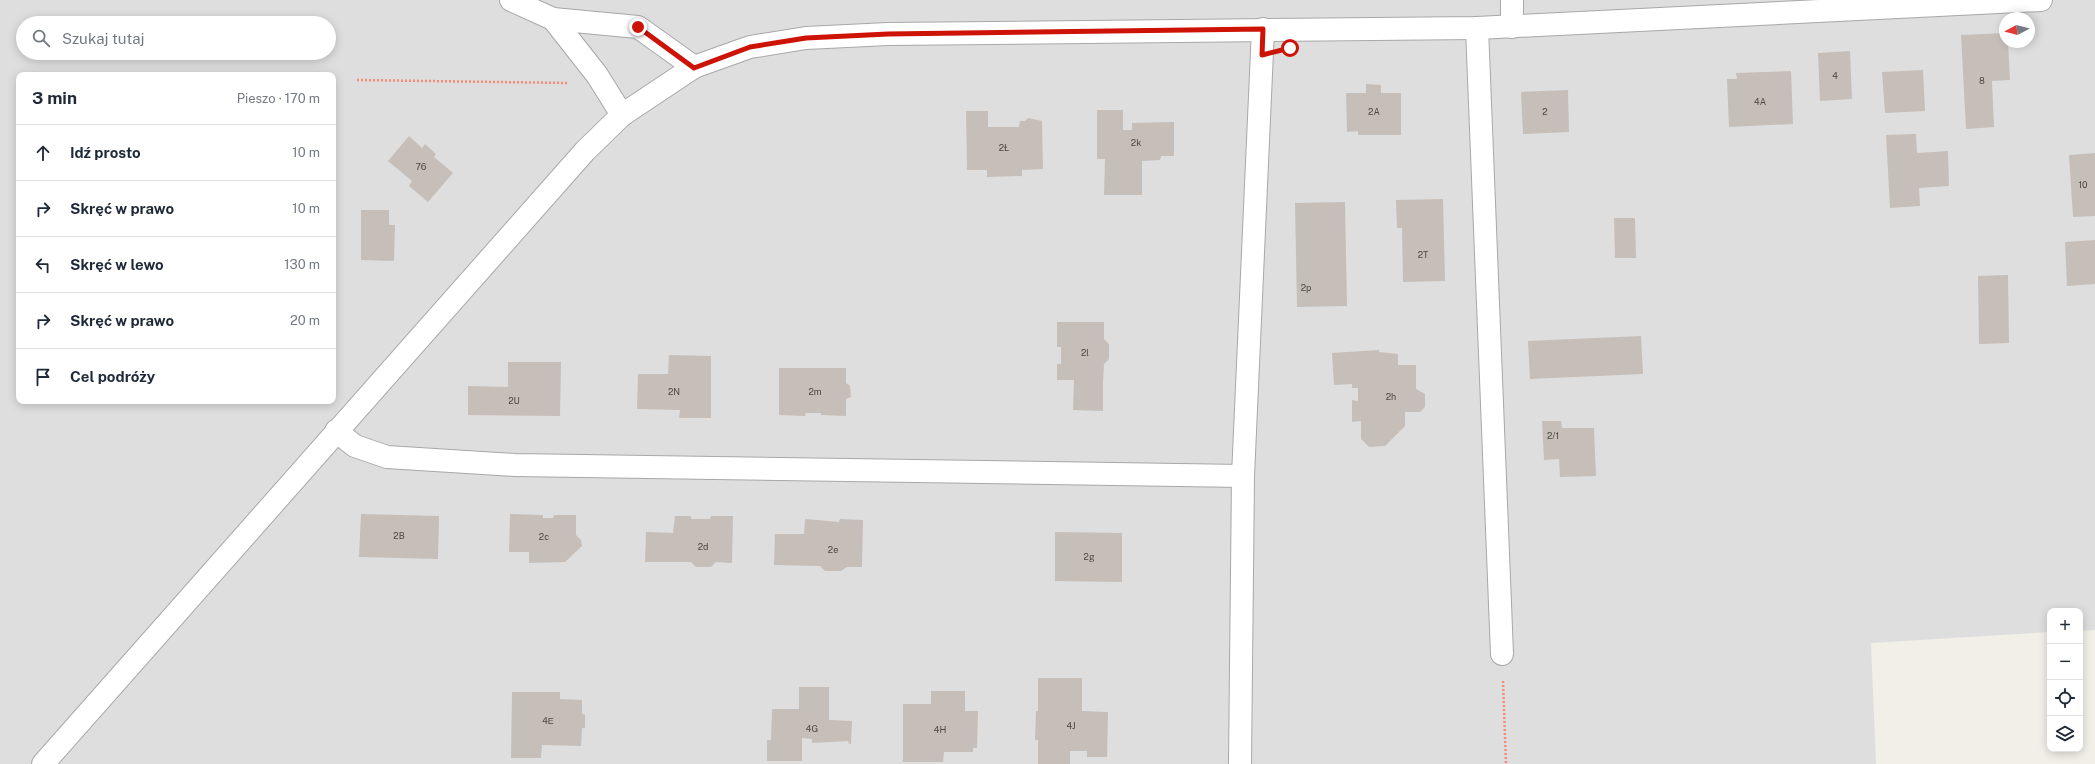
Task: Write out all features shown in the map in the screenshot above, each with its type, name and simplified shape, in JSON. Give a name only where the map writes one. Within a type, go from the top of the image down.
[{"type":"street","points":[[511,0],[553,19],[638,27],[694,68]]},
{"type":"street","points":[[1512,0],[1512,27]]},
{"type":"street","points":[[43,764],[585,151],[622,115],[694,68],[750,47],[806,38],[888,34],[1512,27],[2041,0]]},
{"type":"street","points":[[553,19],[602,83],[622,115]]},
{"type":"street","points":[[1477,28],[1502,654]]},
{"type":"street","points":[[1240,764],[1244,476],[1263,29]]},
{"type":"street","points":[[336,431],[356,446],[388,457],[514,465],[1244,476]]},
{"type":"path","points":[[356,80],[602,83]]},
{"type":"path","points":[[1502,654],[1506,764]]},
{"type":"shaded area","points":[[0,0],[2095,0],[2095,630],[2083,631],[2083,608],[2047,608],[2047,632],[1871,643],[1876,764],[0,764]]},
{"type":"building","points":[[1999,33],[1999,48],[2008,48],[2010,80],[1992,81],[1994,127],[1966,129],[1961,35]]},
{"type":"building","points":[[1850,51],[1852,99],[1820,101],[1818,53]]},
{"type":"building","points":[[1923,70],[1925,111],[1885,113],[1882,72]]},
{"type":"building","points":[[1791,71],[1793,124],[1729,127],[1727,79],[1737,79],[1736,73]]},
{"type":"building","points":[[1366,84],[1381,85],[1381,93],[1401,93],[1401,135],[1358,135],[1358,131],[1347,132],[1346,93],[1366,93]]},
{"type":"building","points":[[1568,90],[1569,132],[1523,134],[1521,92]]},
{"type":"building","points":[[1097,110],[1123,110],[1123,130],[1132,130],[1132,123],[1174,122],[1174,156],[1161,156],[1160,160],[1142,161],[1142,195],[1104,195],[1105,159],[1097,159]]},
{"type":"building","points":[[966,111],[988,111],[988,127],[1019,127],[1020,121],[1025,121],[1028,118],[1042,121],[1043,169],[1022,170],[1022,176],[987,177],[987,170],[967,170]]},
{"type":"building","points":[[1916,134],[1917,153],[1948,151],[1949,186],[1919,188],[1920,206],[1890,208],[1886,135]]},
{"type":"building","points":[[409,136],[422,148],[425,144],[436,154],[434,157],[453,173],[428,202],[409,186],[412,181],[388,161]]},
{"type":"building","points":[[2095,153],[2095,216],[2073,217],[2069,155]]},
{"type":"building","points":[[1443,199],[1445,281],[1403,282],[1402,228],[1397,228],[1396,200]]},
{"type":"building","points":[[1345,202],[1347,306],[1297,307],[1295,203]]},
{"type":"building","points":[[361,210],[389,210],[389,225],[395,225],[394,261],[361,260]]},
{"type":"building","points":[[1614,218],[1635,218],[1636,258],[1615,258]]},
{"type":"building","points":[[2095,240],[2095,284],[2067,286],[2065,242]]},
{"type":"building","points":[[2008,275],[2009,343],[1979,344],[1978,276]]},
{"type":"building","points":[[1057,322],[1104,322],[1104,339],[1109,344],[1109,359],[1104,364],[1103,411],[1073,410],[1074,380],[1057,380],[1057,364],[1061,364],[1061,347],[1057,347]]},
{"type":"building","points":[[1641,336],[1643,374],[1530,379],[1528,341]]},
{"type":"building","points":[[1379,350],[1379,352],[1398,354],[1398,365],[1416,365],[1416,389],[1425,394],[1425,407],[1420,412],[1405,412],[1405,426],[1385,446],[1369,447],[1361,439],[1361,421],[1352,422],[1352,400],[1358,401],[1358,388],[1352,388],[1352,384],[1334,385],[1332,353]]},
{"type":"building","points":[[669,355],[711,356],[711,418],[679,418],[680,410],[637,409],[638,374],[668,374]]},
{"type":"building","points":[[508,362],[561,362],[560,416],[468,415],[468,386],[508,387]]},
{"type":"building","points":[[779,368],[846,368],[846,383],[850,386],[851,397],[846,399],[846,416],[821,415],[821,413],[806,413],[805,416],[779,415]]},
{"type":"building","points":[[1542,421],[1561,421],[1562,428],[1594,428],[1596,476],[1560,477],[1559,459],[1544,460]]},
{"type":"building","points":[[361,514],[439,516],[438,559],[359,557]]},
{"type":"building","points":[[510,514],[543,515],[543,518],[553,518],[554,515],[576,515],[576,535],[581,540],[582,546],[565,562],[529,563],[529,552],[509,552]]},
{"type":"building","points":[[675,516],[691,516],[691,519],[710,519],[711,516],[733,516],[732,563],[716,562],[711,567],[696,567],[691,562],[645,562],[646,532],[673,533]]},
{"type":"building","points":[[805,519],[839,522],[840,519],[863,520],[862,567],[847,567],[841,571],[825,571],[820,566],[774,565],[775,534],[804,534]]},
{"type":"building","points":[[1055,532],[1122,533],[1122,582],[1055,581]]},
{"type":"building","points":[[1038,678],[1082,678],[1082,711],[1108,712],[1107,757],[1087,757],[1087,751],[1070,751],[1070,764],[1038,764],[1038,740],[1035,740],[1036,711],[1038,711]]},
{"type":"building","points":[[799,687],[829,687],[829,720],[852,721],[851,744],[848,743],[849,741],[812,743],[812,739],[802,738],[802,761],[767,761],[767,740],[771,740],[772,709],[799,709]]},
{"type":"building","points":[[931,691],[965,691],[965,711],[978,711],[977,748],[973,748],[973,752],[944,752],[943,762],[903,762],[903,704],[931,704]]},
{"type":"building","points":[[512,692],[560,692],[560,699],[582,700],[582,714],[585,715],[585,728],[582,728],[581,746],[542,745],[541,758],[511,758]]},
{"type":"route","points":[[638,27],[694,68],[750,47],[806,38],[888,34],[1263,29],[1262,55],[1290,48]]}]
